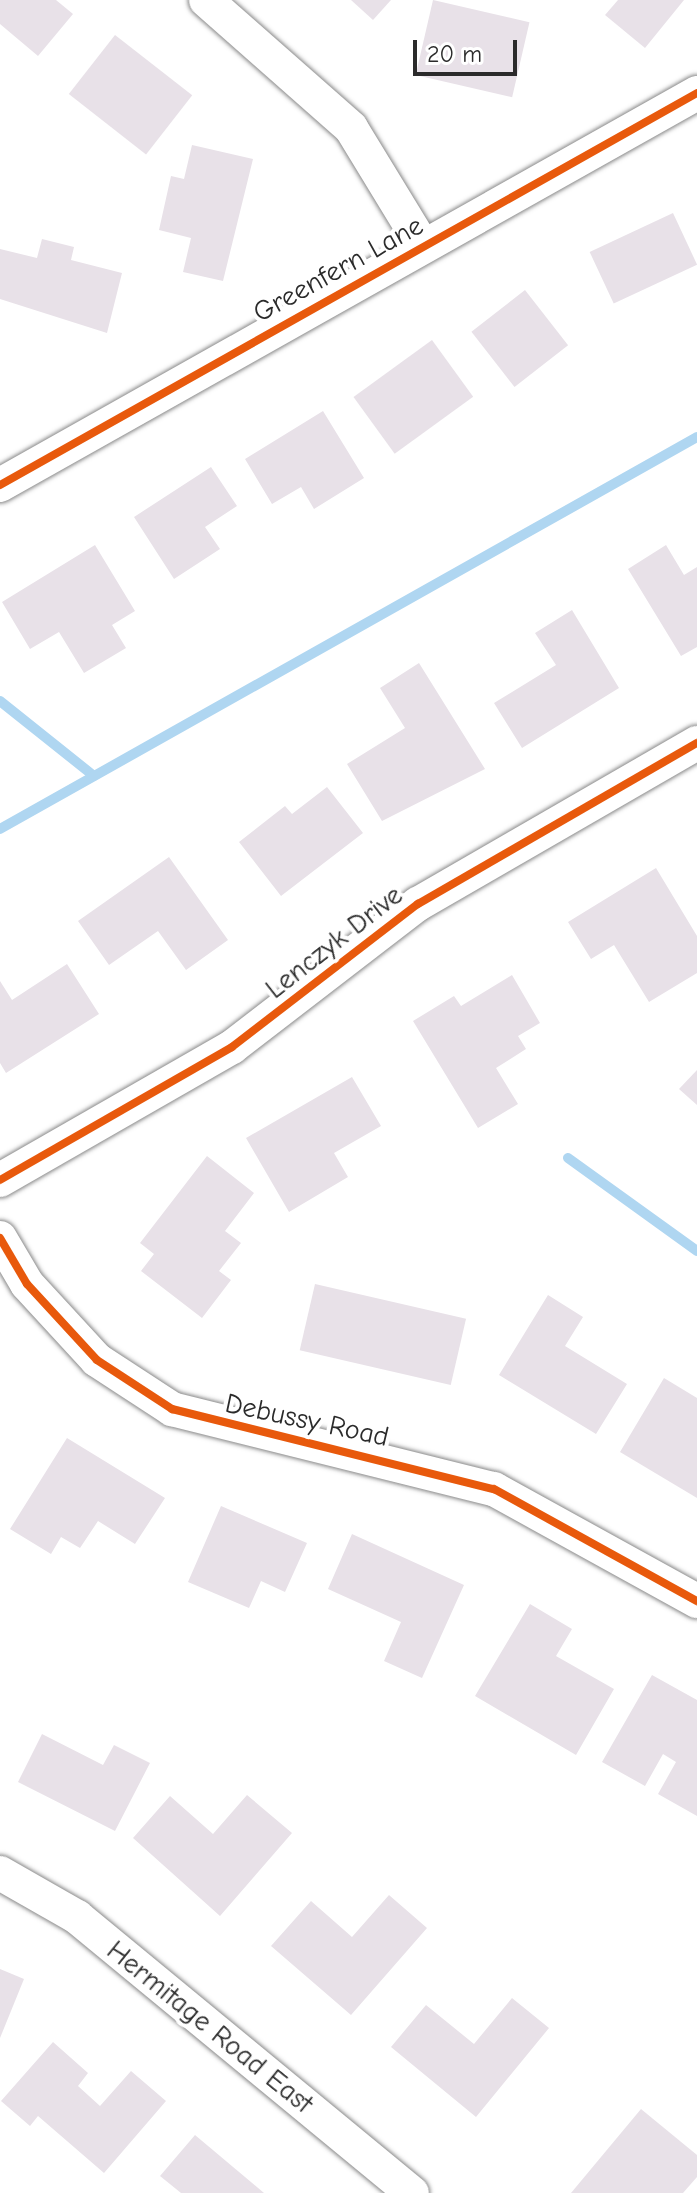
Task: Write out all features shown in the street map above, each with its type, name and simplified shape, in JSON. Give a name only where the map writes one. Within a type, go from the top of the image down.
[{"type":"street","points":[[206,0],[351,128],[423,246]]},
{"type":"street","name":"Greenfern Lane","points":[[5,471],[423,246],[697,93]]},
{"type":"street","name":"Lenczyk Drive","points":[[0,1180],[232,1047],[418,904],[695,749]]},
{"type":"street","name":"Debussy Road","points":[[0,1238],[27,1284],[97,1360],[172,1409],[256,1436],[420,1466],[494,1489],[697,1601]]},
{"type":"street","name":"Hermitage Road East","points":[[0,1873],[77,1917],[412,2193]]},
{"type":"building","points":[[0,0],[56,0],[73,14],[38,56],[0,24]]},
{"type":"building","points":[[351,0],[391,0],[373,20]]},
{"type":"building","points":[[433,0],[529,22],[512,97],[416,75]]},
{"type":"building","points":[[618,0],[684,0],[645,48],[605,15]]},
{"type":"building","points":[[115,35],[192,95],[146,154],[69,94]]},
{"type":"building","points":[[192,145],[253,159],[223,281],[183,272],[191,238],[159,230],[171,176],[184,179]]},
{"type":"building","points":[[673,213],[697,265],[614,304],[590,252]]},
{"type":"building","points":[[42,239],[74,247],[71,260],[122,273],[107,333],[0,299],[0,249],[37,258]]},
{"type":"building","points":[[525,290],[568,345],[515,387],[471,332]]},
{"type":"building","points":[[432,340],[473,397],[395,454],[354,397]]},
{"type":"building","points":[[323,411],[364,478],[314,509],[301,487],[272,504],[245,459]]},
{"type":"building","points":[[211,467],[237,506],[205,527],[220,549],[174,579],[134,517]]},
{"type":"building","points":[[95,545],[135,611],[112,625],[126,648],[84,673],[59,632],[30,649],[2,602]]},
{"type":"building","points":[[666,545],[684,575],[697,567],[697,647],[681,656],[628,569]]},
{"type":"building","points":[[572,610],[619,688],[522,748],[494,703],[556,665],[535,633]]},
{"type":"building","points":[[419,663],[485,769],[382,821],[347,764],[405,728],[380,688]]},
{"type":"building","points":[[327,787],[363,833],[281,896],[239,842],[285,806],[292,814]]},
{"type":"building","points":[[169,857],[228,940],[186,970],[158,931],[109,965],[78,921]]},
{"type":"building","points":[[656,868],[697,936],[697,973],[649,1002],[614,945],[591,959],[568,922]]},
{"type":"building","points":[[67,964],[99,1014],[6,1073],[0,1063],[0,981],[12,1000]]},
{"type":"building","points":[[512,975],[540,1023],[518,1036],[526,1049],[496,1068],[518,1104],[478,1128],[413,1021],[454,996],[461,1006]]},
{"type":"building","points":[[697,1070],[697,1105],[679,1089]]},
{"type":"building","points":[[352,1077],[381,1126],[334,1153],[348,1177],[289,1212],[246,1138]]},
{"type":"building","points":[[207,1156],[254,1193],[225,1231],[241,1243],[219,1271],[231,1280],[202,1318],[141,1271],[154,1254],[140,1243]]},
{"type":"building","points":[[315,1284],[466,1319],[451,1385],[300,1350]]},
{"type":"building","points":[[548,1295],[583,1317],[565,1346],[627,1384],[596,1434],[499,1375]]},
{"type":"building","points":[[664,1378],[697,1398],[697,1498],[620,1452]]},
{"type":"building","points":[[67,1438],[165,1498],[135,1544],[98,1521],[80,1548],[61,1537],[51,1554],[10,1529]]},
{"type":"building","points":[[221,1506],[307,1543],[285,1592],[261,1581],[249,1608],[188,1582]]},
{"type":"building","points":[[352,1534],[464,1585],[422,1678],[384,1661],[401,1622],[328,1589]]},
{"type":"building","points":[[530,1604],[572,1629],[556,1656],[614,1689],[576,1755],[475,1696]]},
{"type":"building","points":[[652,1675],[697,1700],[697,1816],[658,1794],[676,1762],[663,1754],[645,1786],[602,1762]]},
{"type":"building","points":[[42,1734],[103,1765],[114,1745],[150,1763],[115,1831],[18,1782]]},
{"type":"building","points":[[247,1795],[292,1833],[220,1916],[133,1838],[170,1796],[213,1834]]},
{"type":"building","points":[[389,1895],[427,1928],[351,2015],[271,1946],[311,1901],[352,1937]]},
{"type":"building","points":[[0,1969],[24,1979],[0,2038]]},
{"type":"building","points":[[512,1998],[549,2028],[476,2117],[391,2047],[426,2005],[474,2044]]},
{"type":"building","points":[[53,2042],[88,2073],[78,2086],[100,2106],[131,2071],[166,2101],[104,2173],[38,2116],[30,2126],[1,2101]]},
{"type":"building","points":[[641,2109],[697,2155],[697,2177],[683,2193],[571,2193]]},
{"type":"building","points":[[195,2135],[264,2193],[181,2193],[160,2176]]},
{"type":"waterway","points":[[0,829],[697,437]]},
{"type":"waterway","points":[[0,701],[94,776]]},
{"type":"waterway","points":[[568,1158],[697,1251]]},
{"type":"cycle path","points":[[0,485],[697,93]]},
{"type":"cycle path","points":[[0,1180],[232,1047],[418,904],[697,743]]},
{"type":"cycle path","points":[[0,1238],[27,1284],[97,1360],[172,1409],[494,1489],[697,1601]]}]
